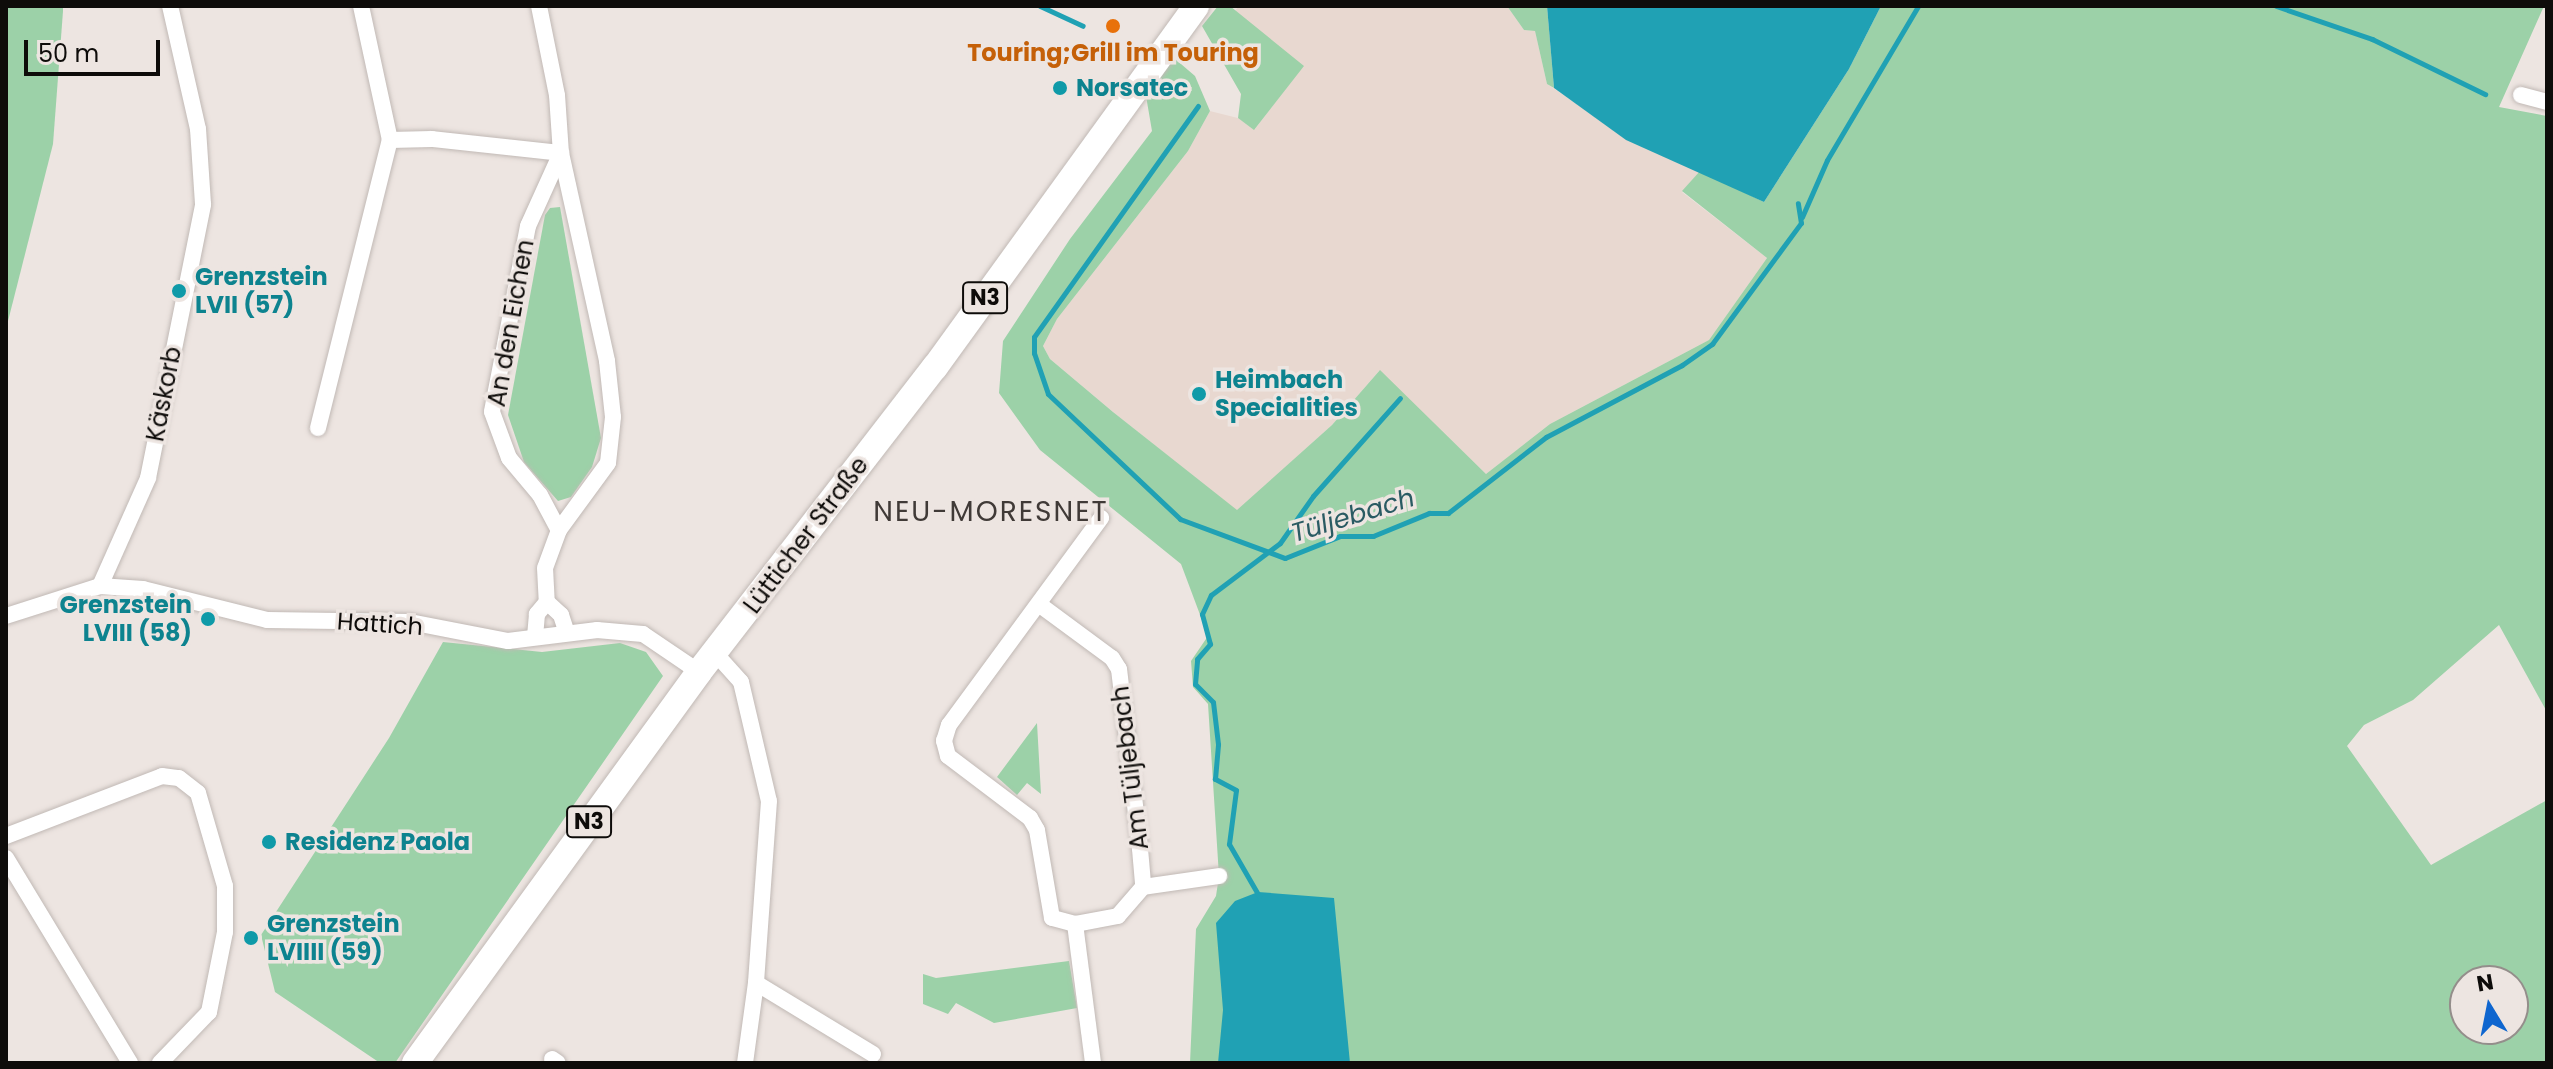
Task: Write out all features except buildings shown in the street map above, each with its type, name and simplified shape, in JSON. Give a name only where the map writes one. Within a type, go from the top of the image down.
[{"type":"main road","name":"Lütticher Straße","points":[[415,1063],[707,662],[935,367],[1196,6]]},
{"type":"street","name":"Käskorb","points":[[100,586],[148,478],[203,204],[198,129],[170,6]]},
{"type":"street","points":[[318,428],[328,406],[379,170],[390,140],[361,6]]},
{"type":"street","name":"An den Eichen","points":[[535,637],[537,614],[547,602],[545,568],[559,530],[608,463],[613,417],[607,361],[561,153],[557,95],[539,6]]},
{"type":"street","points":[[2521,95],[2547,102]]},
{"type":"street","points":[[390,140],[432,139],[561,153]]},
{"type":"street","name":"An den Eichen","points":[[559,530],[540,495],[509,458],[492,412],[528,226],[561,153]]},
{"type":"street","points":[[1101,518],[949,725],[944,741],[948,756],[1030,818],[1037,830],[1052,918],[1075,924],[1118,916],[1143,887],[1219,876]]},
{"type":"street","points":[[6,616],[100,586]]},
{"type":"street","name":"Hattich","points":[[100,586],[143,589],[267,620],[410,622],[508,641],[597,630],[643,634],[707,662],[741,682],[769,801],[756,983],[745,1063]]},
{"type":"street","points":[[547,602],[561,615],[567,633]]},
{"type":"street","name":"Am Tüljebach","points":[[1040,605],[1112,658],[1119,669],[1143,887]]},
{"type":"street","points":[[6,836],[147,779],[179,778],[192,786],[204,810],[225,886],[217,985],[209,1012],[160,1063]]},
{"type":"street","points":[[6,858],[130,1063]]},
{"type":"street","points":[[1075,924],[1093,1063]]},
{"type":"street","points":[[756,983],[876,1059]]},
{"type":"shaded area","name":"Heimbach Specialities","points":[[1239,6],[1507,6],[1524,30],[1535,31],[1547,84],[1617,131],[1700,171],[1682,192],[1767,258],[1709,340],[1550,424],[1486,474],[1379,371],[1332,425],[1237,511],[1050,359],[1043,346],[1057,319],[1188,151],[1210,111],[1238,118],[1255,129],[1303,66],[1235,11]]},
{"type":"green space","points":[[6,6],[63,6],[63,11],[53,144],[6,329]]},
{"type":"green space","points":[[1218,6],[1230,6],[1304,66],[1254,130],[1238,118],[1241,94],[1202,26]]},
{"type":"green space","points":[[1507,6],[1547,6],[1554,88],[1547,84],[1535,31],[1524,30]]},
{"type":"green space","points":[[1881,6],[2544,6],[2499,107],[2547,116],[2547,712],[2499,625],[2413,700],[2364,725],[2347,746],[2431,865],[2547,800],[2547,1063],[1190,1063],[1196,929],[1216,896],[1219,876],[1208,704],[1193,687],[1191,661],[1208,636],[1181,564],[1040,450],[999,393],[1003,341],[1070,239],[1152,131],[1146,96],[1174,58],[1195,76],[1210,111],[1188,151],[1057,319],[1043,346],[1050,359],[1237,510],[1332,425],[1380,370],[1486,474],[1550,424],[1709,340],[1767,258],[1682,191],[1700,171],[1764,202],[1849,69]]},
{"type":"green space","points":[[560,207],[601,438],[592,467],[571,497],[558,501],[524,462],[508,415],[545,215],[550,208]]},
{"type":"green space","points":[[443,642],[542,652],[620,643],[646,652],[663,676],[395,1063],[380,1063],[275,992],[261,935],[389,738]]},
{"type":"green space","points":[[1037,723],[1041,794],[1027,783],[1017,795],[997,777]]},
{"type":"green space","points":[[1069,961],[1077,1008],[994,1023],[956,1003],[948,1014],[923,1004],[923,974],[936,978]]},
{"type":"water","points":[[1547,6],[1881,6],[1849,69],[1764,202],[1626,140],[1554,88]]},
{"type":"water","points":[[1258,892],[1334,898],[1350,1063],[1218,1063],[1223,1010],[1216,923],[1235,901]]},
{"type":"waterway","points":[[1040,6],[1083,26]]},
{"type":"waterway","points":[[1802,217],[1827,160],[1918,6]]},
{"type":"waterway","points":[[2276,6],[2372,39],[2485,94]]},
{"type":"waterway","name":"Tüljebach","points":[[1198,106],[1034,337],[1034,353],[1048,394],[1180,519],[1285,558],[1340,536],[1373,536],[1429,513],[1448,513],[1546,437],[1682,365],[1712,344],[1801,223],[1798,203]]},
{"type":"waterway","name":"Tüljebach","points":[[1259,896],[1229,844],[1236,790],[1215,779],[1218,744],[1213,702],[1195,684],[1197,659],[1210,644],[1202,614],[1211,595],[1280,543],[1313,496],[1400,398]]},
{"type":"place","name":"Touring;Grill im Touring","points":[[1113,26]]},
{"type":"place","name":"Norsatec","points":[[1060,88]]},
{"type":"place","name":"Grenzstein LVII (57)","points":[[179,291]]},
{"type":"place","name":"Heimbach Specialities","points":[[1199,394]]},
{"type":"place","name":"Grenzstein LVIII (58)","points":[[208,619]]},
{"type":"place","name":"Residenz Paola","points":[[269,842]]},
{"type":"place","name":"Grenzstein LVIIII (59)","points":[[251,938]]},
{"type":"district","name":"NEU-MORESNET","points":[[991,512]]}]
